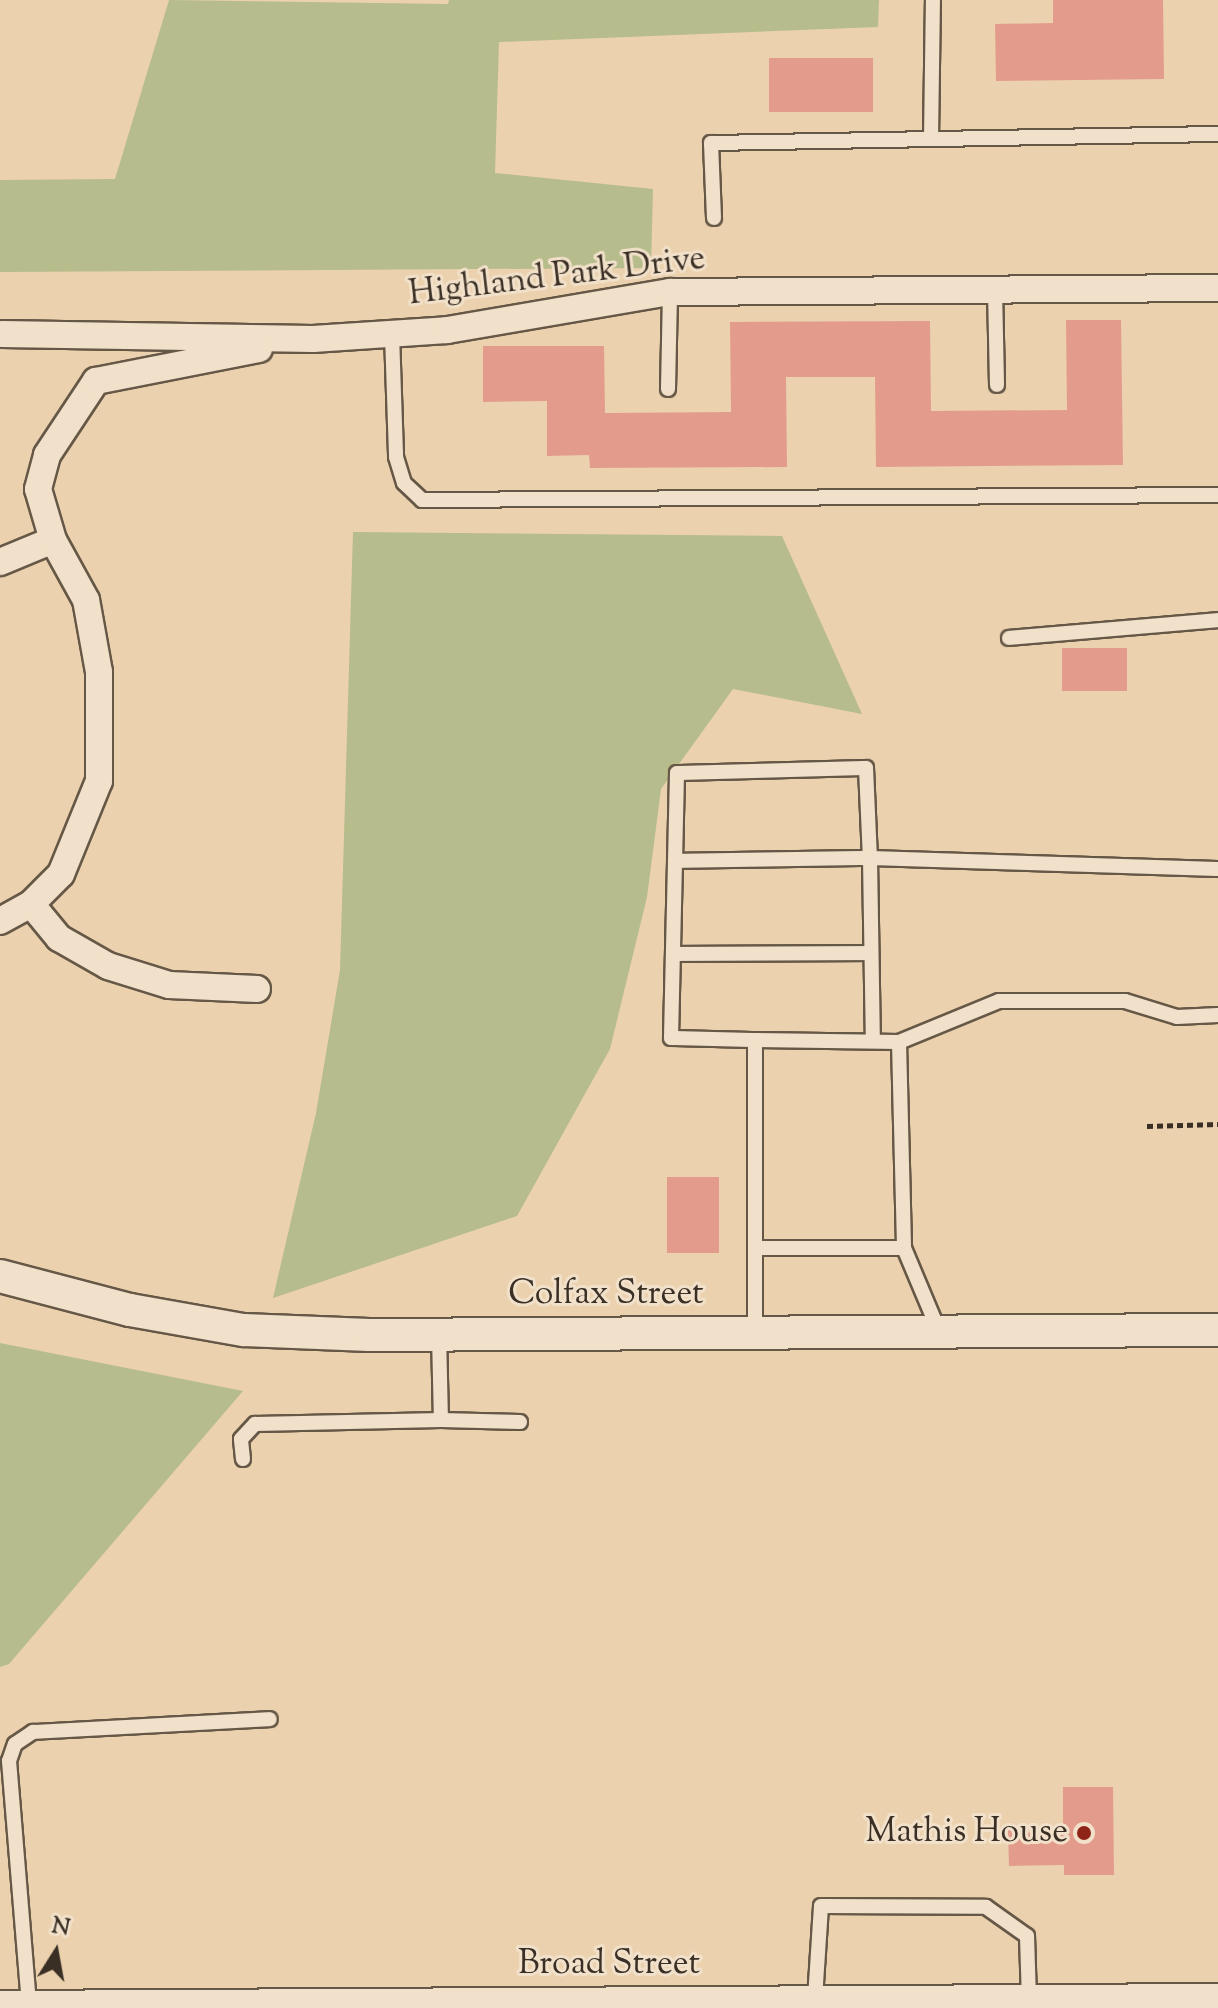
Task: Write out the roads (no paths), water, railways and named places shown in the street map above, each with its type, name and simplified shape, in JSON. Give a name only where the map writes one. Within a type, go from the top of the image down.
[{"type":"street","name":"Highland Park Drive","points":[[2,334],[313,339],[447,330],[670,292],[1218,288]]},
{"type":"street","points":[[0,921],[31,904],[61,874],[99,781],[99,672],[86,600],[53,540],[38,489],[47,455],[96,381],[313,339]]},
{"type":"street","points":[[0,562],[53,540]]},
{"type":"street","points":[[31,904],[59,938],[108,966],[169,985],[257,989]]},
{"type":"street","name":"Colfax Street","points":[[0,1276],[130,1310],[244,1330],[439,1334],[938,1329],[1218,1330]]},
{"type":"street","name":"Broad Street","points":[[0,2004],[425,2005],[1029,1998],[1063,2003],[1218,1997]]},
{"type":"lane","points":[[931,139],[933,0]]},
{"type":"lane","points":[[714,218],[711,143],[1218,134]]},
{"type":"lane","points":[[995,289],[997,385]]},
{"type":"lane","points":[[668,389],[670,292]]},
{"type":"lane","points":[[392,334],[396,457],[404,483],[422,500],[1218,495]]},
{"type":"lane","points":[[1009,638],[1218,620]]},
{"type":"lane","points":[[873,1041],[866,768],[677,773],[671,1038],[899,1042],[999,1001],[1125,1001],[1177,1017],[1218,1015]]},
{"type":"lane","points":[[675,861],[870,858],[1218,869]]},
{"type":"lane","points":[[673,954],[871,953]]},
{"type":"lane","points":[[755,1040],[755,1333]]},
{"type":"lane","points":[[899,1042],[904,1248],[938,1329]]},
{"type":"lane","points":[[755,1248],[904,1248]]},
{"type":"lane","points":[[439,1334],[441,1420]]},
{"type":"lane","points":[[243,1459],[241,1439],[255,1424],[441,1420],[520,1422]]},
{"type":"lane","points":[[29,2004],[9,1761],[15,1744],[33,1732],[270,1719]]},
{"type":"lane","points":[[815,1999],[821,1906],[986,1907],[1027,1936],[1029,1998]]},
{"type":"place","name":"Mathis House","points":[[1084,1833]]}]
